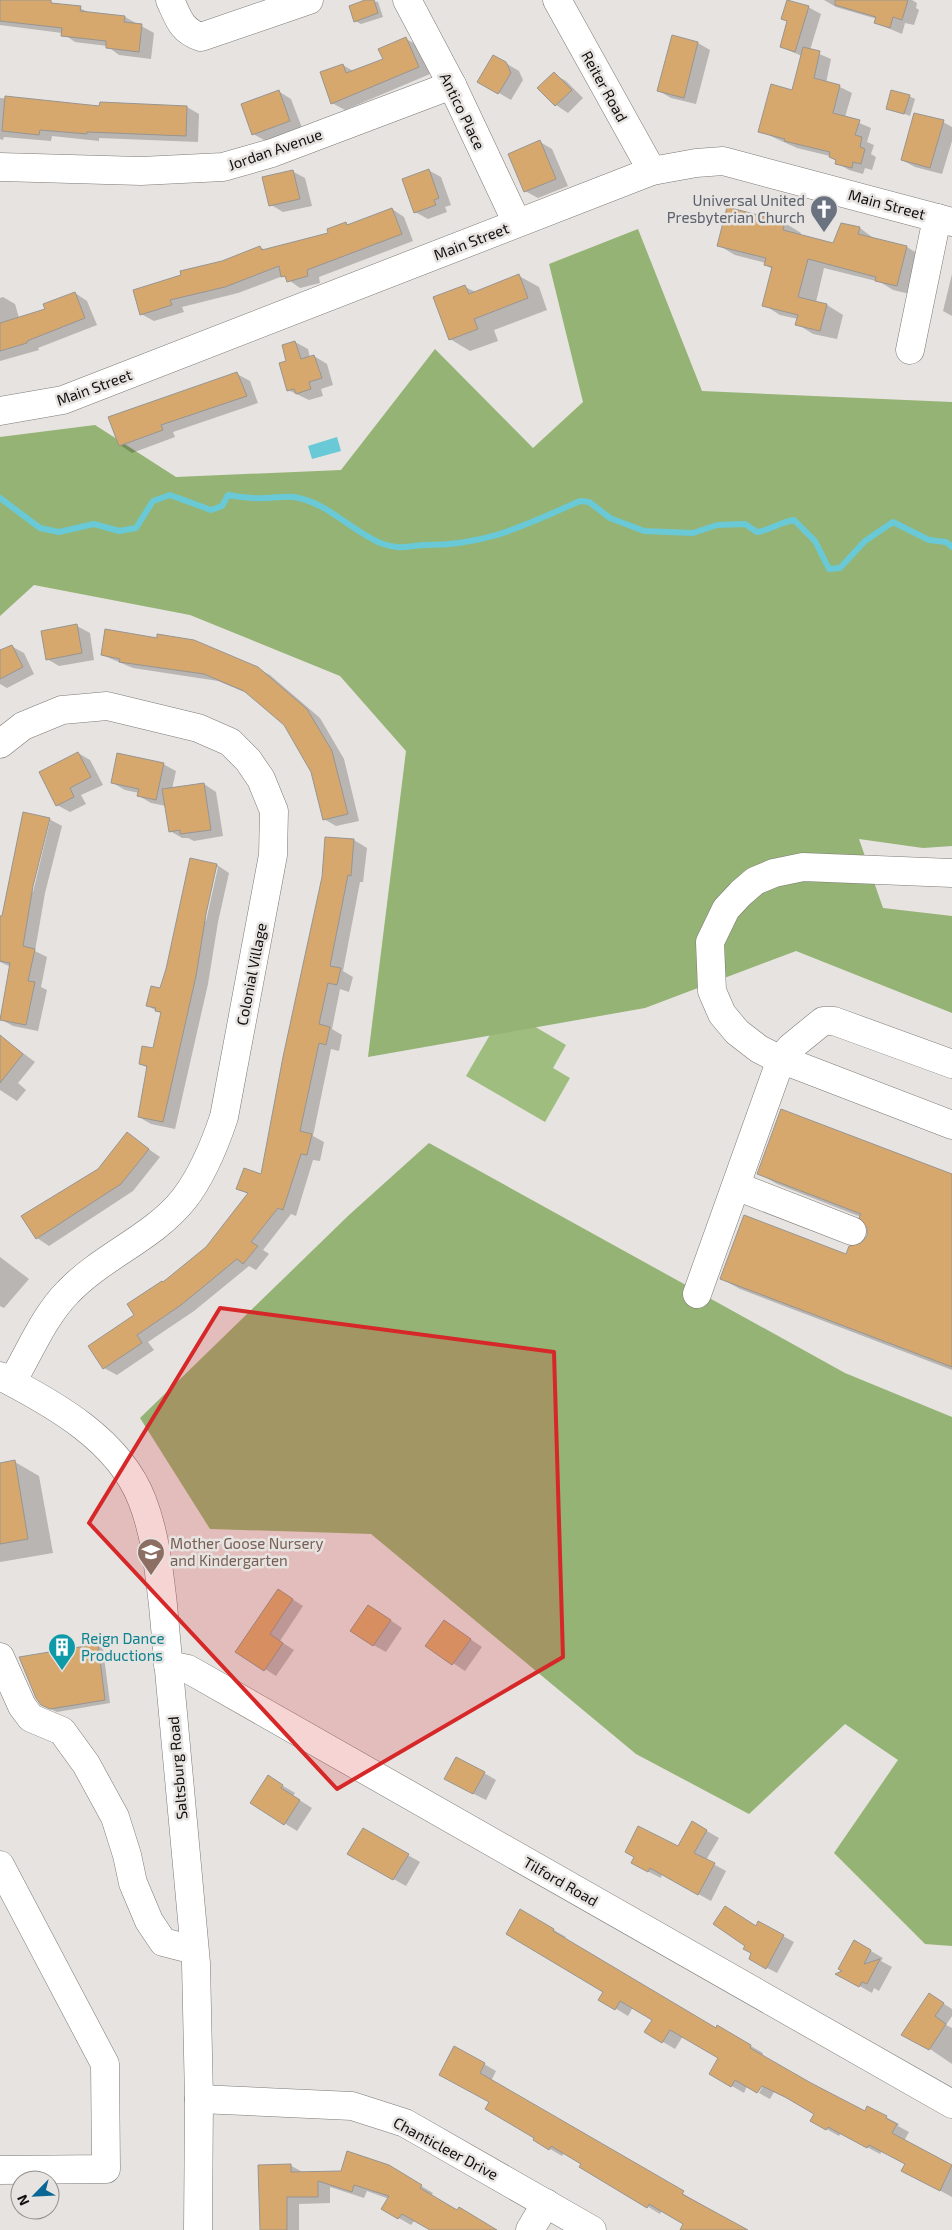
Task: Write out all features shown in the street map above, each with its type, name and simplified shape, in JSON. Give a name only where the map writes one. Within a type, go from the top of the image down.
[{"type":"street","points":[[170,0],[182,27],[190,34],[201,37],[309,0]]},
{"type":"street","name":"Antico Place","points":[[407,0],[452,85],[517,223]]},
{"type":"street","name":"Reiter Road","points":[[557,0],[652,171]]},
{"type":"street","name":"Jordan Avenue","points":[[0,167],[141,171],[223,168],[272,153],[452,85]]},
{"type":"street","name":"Main Street","points":[[0,411],[63,400],[652,171],[696,163],[723,161],[944,220]]},
{"type":"street","points":[[910,350],[944,220]]},
{"type":"street","name":"Colonial Village","points":[[0,744],[23,726],[62,710],[107,706],[198,728],[230,742],[248,760],[261,779],[274,811],[273,855],[224,1117],[214,1146],[184,1199],[156,1225],[69,1290],[6,1379]]},
{"type":"street","points":[[952,873],[803,867],[774,873],[755,881],[726,909],[710,942],[712,991],[722,1014],[737,1032],[759,1048],[781,1059],[952,1125]]},
{"type":"street","points":[[698,1294],[781,1059],[791,1047],[823,1021],[834,1020],[952,1064]]},
{"type":"street","points":[[736,1186],[852,1231]]},
{"type":"street","name":"Saltsburg Road","points":[[6,1379],[81,1424],[103,1445],[133,1482],[149,1521],[158,1564],[194,1950],[199,2099],[198,2230]]},
{"type":"street","points":[[0,1657],[22,1706],[31,1718],[62,1731],[86,1764],[115,1817],[127,1855],[132,1883],[149,1921],[163,1942],[194,1950]]},
{"type":"street","name":"Tilford Road","points":[[168,1665],[188,1669],[952,2104]]},
{"type":"street","points":[[0,1865],[104,2064],[106,2169],[0,2170]]},
{"type":"street","name":"Chanticleer Drive","points":[[199,2099],[352,2106],[405,2123],[592,2230]]},
{"type":"street","points":[[530,2230],[546,2203]]},
{"type":"highlighted area","points":[[220,1308],[554,1352],[563,1657],[337,1789],[89,1523]]},
{"type":"green space","points":[[638,229],[702,391],[952,402],[952,846],[923,848],[859,839],[883,908],[952,916],[952,1013],[796,951],[645,1008],[368,1057],[406,751],[340,676],[190,615],[34,585],[0,616],[0,437],[95,425],[176,477],[341,470],[435,349],[533,448],[583,402],[549,264]]},
{"type":"green space","points":[[505,1009],[566,1045],[553,1068],[570,1078],[545,1122],[466,1076]]},
{"type":"green space","points":[[429,1143],[845,1373],[952,1417],[952,1946],[925,1944],[834,1853],[898,1760],[845,1724],[749,1814],[636,1754],[371,1534],[210,1529],[140,1418],[349,1215]]},
{"type":"water","points":[[337,437],[341,451],[312,459],[308,446]]},
{"type":"building","points":[[0,0],[51,0],[51,3],[81,6],[80,11],[125,16],[124,22],[142,24],[139,52],[106,48],[106,41],[61,36],[62,28],[0,21]]},
{"type":"building","points":[[365,0],[374,0],[378,13],[354,22],[349,6]]},
{"type":"building","points":[[787,0],[809,6],[795,52],[780,47],[787,21],[781,19]]},
{"type":"building","points":[[835,0],[908,0],[902,20],[893,17],[890,28],[874,23],[876,17],[835,5]]},
{"type":"building","points":[[672,35],[698,42],[684,98],[657,91]]},
{"type":"building","points":[[406,37],[419,67],[331,104],[320,72],[343,64],[346,73],[383,59],[378,49]]},
{"type":"building","points":[[803,47],[820,51],[814,78],[840,85],[833,113],[860,120],[855,135],[862,137],[860,147],[865,149],[861,164],[853,162],[852,168],[835,164],[836,160],[829,157],[830,152],[784,141],[785,139],[758,132],[771,84],[792,90]]},
{"type":"building","points":[[493,55],[506,62],[511,73],[498,94],[477,82]]},
{"type":"building","points":[[554,72],[572,90],[555,106],[537,88]]},
{"type":"building","points":[[279,90],[290,121],[252,135],[241,104]]},
{"type":"building","points":[[891,90],[910,95],[904,114],[886,109]]},
{"type":"building","points":[[5,96],[99,106],[100,102],[187,106],[186,136],[87,132],[87,134],[40,130],[39,135],[2,131]]},
{"type":"building","points":[[914,113],[944,120],[930,168],[901,160]]},
{"type":"building","points":[[540,140],[556,179],[524,192],[508,154]]},
{"type":"building","points":[[429,169],[439,198],[434,200],[436,205],[414,213],[402,179]]},
{"type":"building","points":[[293,170],[300,199],[269,206],[262,177]]},
{"type":"building","points":[[727,207],[785,222],[783,230],[833,243],[841,223],[860,227],[858,234],[907,246],[897,286],[875,281],[876,277],[808,259],[798,297],[827,304],[820,331],[795,325],[798,315],[762,306],[772,267],[764,265],[766,258],[717,246]]},
{"type":"building","points":[[392,208],[402,234],[307,270],[308,276],[287,282],[285,276],[281,277],[279,266],[225,287],[170,300],[172,305],[140,315],[133,290],[181,275],[180,271],[222,261],[260,246],[262,250],[328,233],[327,229],[346,222],[347,225]]},
{"type":"building","points":[[519,274],[528,298],[474,319],[478,329],[449,340],[433,297],[465,285],[469,294]]},
{"type":"building","points":[[75,292],[85,318],[27,341],[27,343],[0,351],[0,323],[45,309],[43,304]]},
{"type":"building","points":[[295,341],[301,359],[314,355],[322,378],[309,382],[311,389],[296,394],[294,389],[287,391],[279,363],[286,361],[282,345]]},
{"type":"building","points":[[237,372],[247,396],[161,425],[163,430],[119,446],[108,417]]},
{"type":"building","points":[[77,624],[82,653],[46,660],[41,631]]},
{"type":"building","points":[[105,629],[157,638],[157,634],[194,640],[258,667],[307,709],[332,751],[348,814],[323,820],[311,772],[284,725],[244,691],[204,674],[119,662],[120,659],[101,655]]},
{"type":"building","points":[[12,645],[23,667],[0,679],[0,650]]},
{"type":"building","points":[[78,752],[91,777],[70,788],[74,797],[56,806],[39,772]]},
{"type":"building","points":[[117,753],[164,763],[156,800],[137,796],[139,789],[111,783]]},
{"type":"building","points":[[204,783],[211,830],[180,834],[180,830],[169,832],[162,789]]},
{"type":"building","points":[[23,812],[50,818],[33,886],[23,946],[35,949],[28,981],[35,982],[26,1025],[0,1020],[10,963],[0,961],[0,916],[2,916]]},
{"type":"building","points":[[325,837],[354,839],[351,876],[348,875],[330,966],[341,968],[337,985],[328,983],[319,1024],[330,1027],[326,1045],[319,1043],[300,1131],[312,1134],[307,1155],[301,1154],[283,1210],[278,1208],[251,1242],[258,1246],[243,1264],[237,1259],[181,1305],[137,1335],[142,1343],[103,1369],[88,1346],[134,1315],[127,1304],[163,1282],[206,1247],[248,1193],[236,1189],[244,1168],[261,1174],[283,1057],[322,877]]},
{"type":"building","points":[[190,858],[217,864],[206,914],[196,976],[163,1122],[138,1117],[147,1066],[139,1064],[142,1046],[153,1048],[161,1012],[155,1011],[156,1008],[146,1006],[151,986],[160,988],[166,969]]},
{"type":"building","points":[[0,1035],[23,1054],[0,1083]]},
{"type":"building","points":[[781,1109],[952,1174],[952,1367],[720,1279],[744,1215],[846,1254],[849,1246],[861,1243],[867,1236],[867,1228],[859,1218],[861,1214],[757,1174]]},
{"type":"building","points":[[127,1132],[149,1149],[121,1184],[36,1239],[21,1216],[98,1169]]},
{"type":"building","points":[[15,1460],[28,1539],[0,1544],[0,1463]]},
{"type":"building","points":[[278,1589],[293,1599],[270,1634],[283,1643],[264,1671],[235,1652]]},
{"type":"building","points":[[368,1605],[391,1620],[373,1646],[350,1631]]},
{"type":"building","points":[[444,1620],[471,1639],[452,1665],[425,1646]]},
{"type":"building","name":"Reign Dance Productions","points":[[98,1644],[105,1700],[50,1709],[41,1705],[36,1698],[19,1657]]},
{"type":"building","points":[[456,1757],[485,1772],[473,1794],[444,1779]]},
{"type":"building","points":[[268,1775],[283,1785],[281,1788],[300,1800],[284,1825],[250,1803]]},
{"type":"building","points":[[692,1821],[707,1830],[694,1853],[715,1863],[698,1895],[650,1868],[648,1872],[631,1863],[634,1857],[625,1852],[638,1826],[678,1846]]},
{"type":"building","points":[[363,1828],[409,1854],[393,1880],[347,1854]]},
{"type":"building","points":[[725,1906],[756,1926],[758,1921],[784,1935],[766,1969],[749,1959],[751,1953],[743,1949],[745,1946],[713,1924]]},
{"type":"building","points":[[520,1909],[554,1929],[553,1931],[716,2028],[717,2025],[751,2045],[750,2048],[811,2083],[865,2111],[867,2106],[887,2116],[886,2118],[897,2124],[892,2133],[952,2165],[940,2191],[901,2171],[905,2164],[869,2145],[867,2148],[828,2127],[826,2130],[810,2121],[814,2114],[785,2097],[762,2086],[757,2093],[735,2080],[731,2087],[709,2074],[718,2058],[670,2030],[662,2043],[644,2032],[652,2020],[620,2001],[615,2010],[598,2000],[603,1992],[506,1934]]},
{"type":"building","points":[[854,1940],[871,1950],[864,1964],[880,1959],[867,1984],[862,1982],[859,1987],[835,1974],[842,1971],[838,1969]]},
{"type":"building","points":[[929,1993],[944,2003],[935,2016],[946,2024],[929,2050],[901,2035]]},
{"type":"building","points":[[454,2046],[485,2063],[480,2073],[684,2191],[682,2194],[748,2230],[680,2230],[683,2224],[649,2204],[647,2208],[579,2167],[581,2164],[551,2146],[549,2150],[533,2140],[534,2138],[485,2109],[489,2102],[439,2075]]},
{"type":"building","points":[[347,2151],[389,2165],[422,2185],[420,2188],[457,2210],[459,2207],[497,2230],[430,2230],[402,2214],[398,2219],[381,2209],[389,2196],[354,2185],[352,2192],[318,2181],[318,2197],[287,2197],[287,2230],[260,2230],[258,2165],[291,2164],[291,2172],[341,2171]]},
{"type":"waterway","points":[[0,498],[40,528],[59,532],[94,524],[119,531],[136,528],[153,501],[170,495],[211,510],[222,506],[228,495],[256,498],[299,498],[332,513],[372,539],[389,546],[399,547],[467,542],[486,538],[522,526],[580,501],[589,502],[610,518],[644,531],[693,533],[717,525],[745,524],[757,532],[794,520],[815,541],[829,569],[840,568],[865,541],[893,522],[929,540],[946,542],[952,547]]},
{"type":"place","name":"Universal United Presbyterian Church","points":[[824,233]]},
{"type":"place","name":"Mother Goose Nursery and Kindergarten","points":[[151,1576]]},
{"type":"place","name":"Reign Dance Productions","points":[[62,1671]]}]
